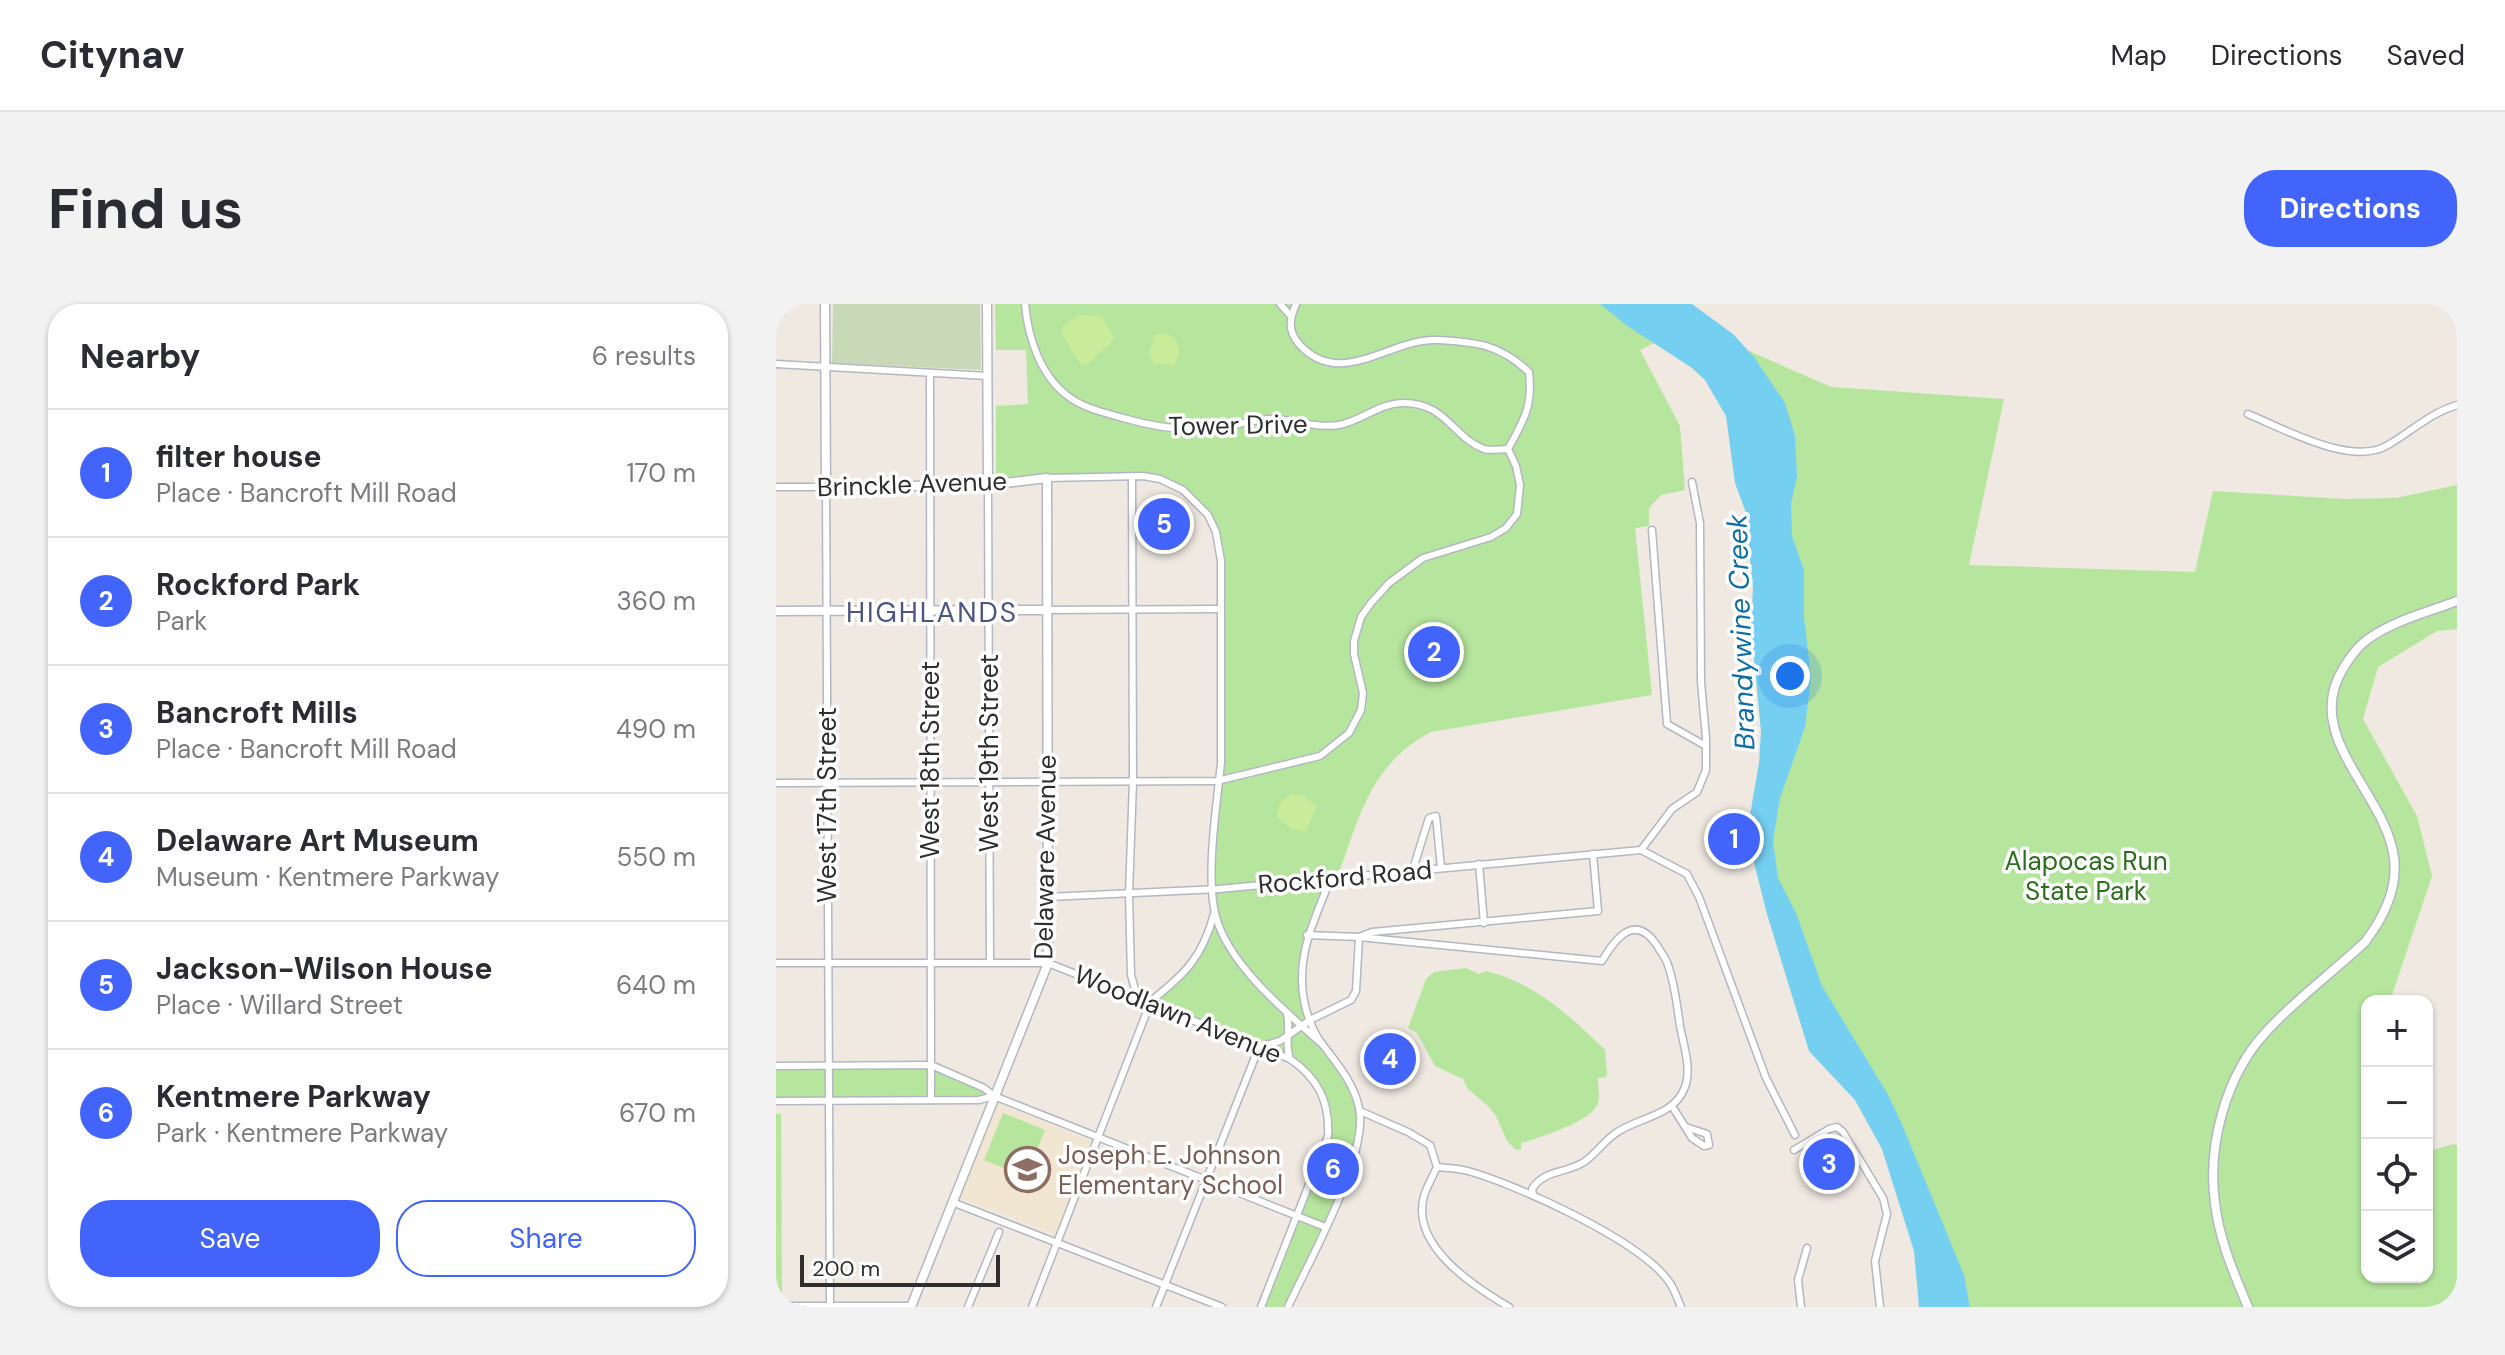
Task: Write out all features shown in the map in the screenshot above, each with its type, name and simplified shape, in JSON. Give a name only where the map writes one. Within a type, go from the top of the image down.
[{"type":"street","name":"West 17th Street","points":[[825,304],[830,1306]]},
{"type":"street","name":"West 19th Street","points":[[987,304],[990,962]]},
{"type":"street","name":"Tower Drive","points":[[1025,304],[1034,349],[1049,375],[1069,397],[1095,410],[1161,427],[1209,429],[1265,419],[1342,425],[1375,409],[1400,403],[1418,404],[1443,415],[1469,439],[1486,449],[1508,449]]},
{"type":"street","points":[[776,783],[1217,781],[1313,759],[1343,740],[1354,726],[1363,701],[1362,683],[1354,654],[1355,633],[1361,617],[1389,583],[1423,558],[1491,537],[1512,522],[1517,514],[1520,494],[1516,466],[1508,449],[1522,424],[1532,395],[1529,372],[1503,350],[1436,339],[1415,342],[1371,358],[1345,364],[1334,363],[1305,351],[1294,338],[1290,315],[1280,304]]},
{"type":"street","points":[[1290,315],[1296,304]]},
{"type":"street","points":[[776,364],[989,376]]},
{"type":"street","name":"West 18th Street","points":[[930,373],[931,1100]]},
{"type":"street","points":[[2248,414],[2335,448],[2357,453],[2385,447],[2425,419],[2457,405]]},
{"type":"street","points":[[1132,477],[1133,781],[1129,894],[1131,975],[1137,996]]},
{"type":"street","points":[[1047,478],[1152,477],[1175,485],[1208,515],[1220,552],[1221,763],[1217,781],[1212,890],[1215,910],[1224,934],[1242,963],[1287,1014],[1322,1044]]},
{"type":"street","name":"Brinckle Avenue","points":[[776,487],[988,485],[1047,478]]},
{"type":"street","name":"Delaware Avenue","points":[[912,1307],[1048,963],[1047,478]]},
{"type":"street","points":[[1692,482],[1700,523],[1701,682],[1706,770],[1697,792],[1672,809],[1641,850],[1687,874],[1699,897],[1766,1078],[1795,1135]]},
{"type":"street","points":[[1652,530],[1667,724],[1706,746]]},
{"type":"street","points":[[2248,1307],[2224,1244],[2214,1202],[2213,1163],[2229,1093],[2243,1063],[2264,1034],[2365,942],[2382,916],[2394,883],[2390,837],[2336,736],[2332,694],[2337,678],[2362,644],[2383,630],[2457,601]]},
{"type":"street","points":[[776,611],[1221,609]]},
{"type":"street","points":[[1412,872],[1429,818],[1436,816],[1441,868]]},
{"type":"street","name":"Rockford Road","points":[[1048,897],[1212,890],[1641,850]]},
{"type":"street","points":[[1359,937],[1372,932],[1598,911],[1593,854]]},
{"type":"street","points":[[1479,864],[1484,923]]},
{"type":"street","points":[[1288,1307],[1358,1147],[1360,1111],[1350,1082],[1322,1044],[1310,1020],[1301,977],[1307,935],[1331,878]]},
{"type":"street","points":[[1032,1307],[1151,1001],[1195,961],[1215,910]]},
{"type":"street","points":[[1307,935],[1359,937],[1602,961],[1624,933],[1642,931],[1651,938],[1667,961],[1672,976],[1686,1060],[1685,1086],[1672,1106],[1656,1116],[1624,1128],[1585,1161],[1539,1177],[1532,1189],[1533,1195]]},
{"type":"street","points":[[1156,1307],[1259,1047],[1287,1037],[1310,1020],[1351,1000],[1356,991],[1359,937]]},
{"type":"street","name":"Woodlawn Avenue","points":[[776,963],[1048,963],[1151,1001],[1290,1059],[1311,1077],[1324,1098],[1328,1117],[1326,1144],[1297,1216]]},
{"type":"street","points":[[1287,1014],[1286,1046],[1290,1059]]},
{"type":"street","points":[[776,1066],[931,1065],[984,1088],[994,1096],[1325,1227]]},
{"type":"street","points":[[776,1101],[979,1100],[994,1096]]},
{"type":"street","points":[[1672,1106],[1686,1127]]},
{"type":"street","points":[[1360,1111],[1430,1145],[1437,1167],[1423,1197],[1430,1239],[1445,1261],[1509,1307]]},
{"type":"street","points":[[1794,1150],[1837,1127],[1883,1198],[1887,1214],[1875,1261],[1880,1307]]},
{"type":"street","points":[[1437,1167],[1467,1171],[1533,1195],[1584,1221],[1655,1267],[1669,1281],[1681,1307]]},
{"type":"street","points":[[952,1202],[1222,1307]]},
{"type":"street","points":[[1261,1307],[1297,1216]]},
{"type":"street","points":[[968,1307],[999,1232]]},
{"type":"street","points":[[1801,1307],[1798,1280],[1807,1248]]},
{"type":"street","points":[[776,1306],[912,1307]]},
{"type":"shaded area","name":"Joseph E. Johnson Elementary School","points":[[998,1103],[1093,1142],[1056,1234],[960,1198]]},
{"type":"green space","points":[[833,304],[980,304],[981,370],[832,363]]},
{"type":"green space","points":[[995,304],[1600,304],[1654,343],[1640,350],[1680,426],[1685,490],[1661,495],[1649,508],[1649,526],[1635,528],[1652,695],[1431,732],[1394,759],[1381,775],[1362,810],[1339,872],[1331,878],[1301,965],[1310,1020],[1301,1026],[1337,1062],[1360,1111],[1353,1161],[1288,1307],[1261,1307],[1328,1136],[1320,1090],[1290,1059],[1151,1001],[1190,967],[1215,910],[1212,890],[1220,772],[1221,561],[1212,523],[1183,490],[1152,477],[1047,478],[996,484],[996,406],[1028,404],[1026,350],[996,350]]},
{"type":"green space","points":[[1079,315],[1101,316],[1114,337],[1087,364],[1081,365],[1062,334],[1063,326]]},
{"type":"green space","points":[[1166,333],[1176,340],[1179,351],[1175,365],[1154,364],[1149,354],[1155,335]]},
{"type":"green space","name":"Alapocas Run State Park","points":[[1749,351],[1831,387],[2004,399],[1969,565],[2195,572],[2213,491],[2344,499],[2396,498],[2457,485],[2457,629],[2437,631],[2378,667],[2363,719],[2417,816],[2432,876],[2392,995],[2361,995],[2361,1283],[2433,1283],[2433,1150],[2457,1145],[2457,1307],[1950,1307],[1932,1253],[1759,859],[1773,738],[1742,361]]},
{"type":"green space","points":[[1292,794],[1303,795],[1317,806],[1306,831],[1292,829],[1276,817],[1281,803]]},
{"type":"green space","points":[[1466,968],[1479,974],[1486,971],[1504,976],[1536,992],[1605,1050],[1606,1077],[1598,1078],[1599,1100],[1586,1117],[1521,1143],[1521,1149],[1516,1150],[1507,1141],[1496,1116],[1468,1089],[1463,1079],[1435,1066],[1417,1033],[1408,1028],[1426,979],[1434,972]]},
{"type":"green space","points":[[931,1065],[994,1096],[987,1099],[776,1101],[776,1066]]},
{"type":"green space","points":[[1003,1113],[1045,1130],[1026,1177],[984,1160]]},
{"type":"green space","points":[[776,1114],[781,1114],[782,1294],[776,1295]]},
{"type":"water","points":[[1600,304],[1692,304],[1733,334],[1754,357],[1785,403],[1795,436],[1797,477],[1791,503],[1792,536],[1804,570],[1804,617],[1811,678],[1805,727],[1780,798],[1773,841],[1778,878],[1796,913],[1822,986],[1887,1093],[1901,1122],[1964,1275],[1970,1307],[1919,1307],[1914,1251],[1882,1149],[1855,1100],[1809,1051],[1767,914],[1751,851],[1749,821],[1761,731],[1751,628],[1753,588],[1745,510],[1735,483],[1726,416],[1705,380],[1692,368]]},
{"type":"place","name":"Jackson-Wilson House","points":[[1164,524]]},
{"type":"place","name":"Rockford Park","points":[[1434,652]]},
{"type":"place","name":"filter house","points":[[1734,839]]},
{"type":"place","name":"Delaware Art Museum","points":[[1390,1059]]},
{"type":"place","name":"Bancroft Mills","points":[[1829,1164]]},
{"type":"place","name":"Kentmere Parkway","points":[[1333,1169]]},
{"type":"place","name":"Joseph E. Johnson Elementary School","points":[[1027,1170]]},
{"type":"district","name":"HIGHLANDS","points":[[932,612]]},
{"type":"water label","name":"Brandywine Creek","points":[[1741,632]]}]
